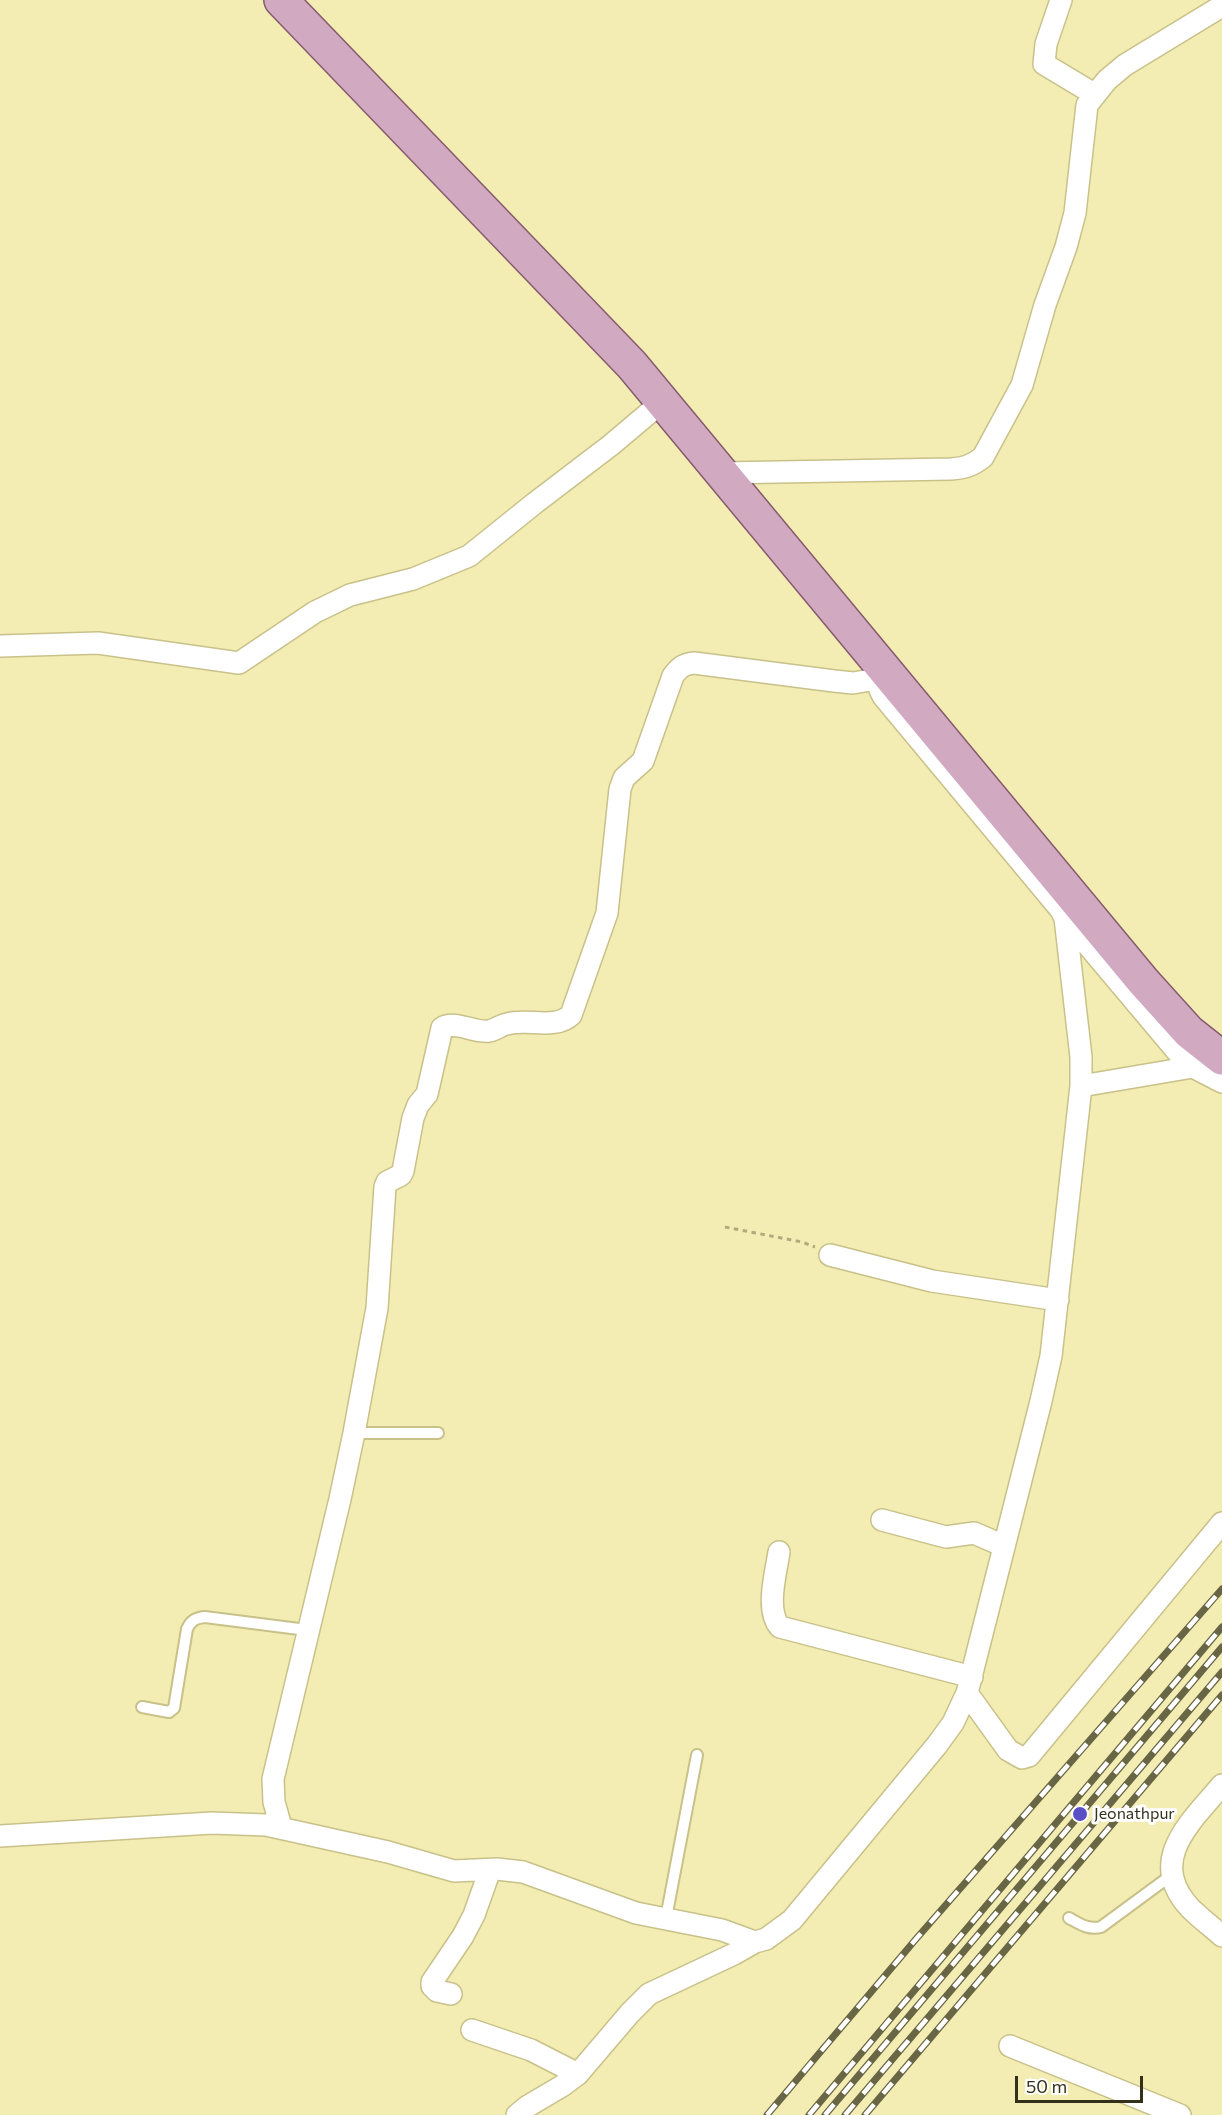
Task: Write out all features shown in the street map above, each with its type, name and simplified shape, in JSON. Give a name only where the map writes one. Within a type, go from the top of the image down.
[{"type":"main road","points":[[281,0],[632,365],[887,677],[1143,981],[1189,1032],[1208,1062]]},
{"type":"street","points":[[1061,0],[1046,44],[1044,64],[1094,94]]},
{"type":"street","points":[[722,473],[951,469],[975,464],[983,457],[1022,385],[1045,304],[1066,247],[1075,213],[1084,113],[1087,105],[1107,80],[1125,66],[1222,6]]},
{"type":"street","points":[[0,646],[98,642],[239,663],[315,612],[350,595],[413,579],[470,556],[662,402]]},
{"type":"street","points":[[281,1827],[274,1802],[273,1779],[354,1434],[377,1308],[387,1182],[401,1175],[403,1171],[413,1118],[418,1105],[427,1094],[441,1032],[446,1025],[489,1031],[517,1022],[558,1023],[571,1015],[607,913],[620,789],[624,778],[643,761],[673,676],[678,668],[694,663],[853,682],[887,677]]},
{"type":"street","points":[[1222,1045],[1203,1030],[1181,1006],[911,677],[891,665],[887,677],[879,688],[883,696],[1181,1056],[1208,1062],[1222,1082]]},
{"type":"street","points":[[517,2115],[578,2074],[648,1994],[755,1942],[766,1939],[792,1920],[953,1723],[969,1685],[1051,1356],[1081,1086],[1081,1057],[1065,918]]},
{"type":"street","points":[[1081,1086],[1208,1062]]},
{"type":"street","points":[[830,1255],[932,1281],[1058,1300]]},
{"type":"street","points":[[882,1520],[946,1536],[974,1533],[1004,1546]]},
{"type":"street","points":[[779,1552],[772,1605],[773,1615],[780,1627],[969,1685],[1008,1750],[1022,1758],[1029,1756],[1222,1523]]},
{"type":"street","points":[[1222,1785],[1178,1840],[1172,1857],[1173,1874],[1180,1894],[1190,1908],[1222,1936]]},
{"type":"street","points":[[0,1836],[212,1822],[281,1827],[388,1852],[454,1871],[511,1870],[524,1872],[628,1910],[722,1930],[755,1942]]},
{"type":"street","points":[[451,1994],[437,1991],[432,1986],[432,1982],[463,1936],[474,1915],[490,1870]]},
{"type":"street","points":[[472,2030],[531,2050],[578,2074]]},
{"type":"street","points":[[1010,2046],[1180,2115]]},
{"type":"lane","points":[[354,1434],[438,1433]]},
{"type":"lane","points":[[142,1707],[169,1712],[174,1708],[187,1629],[190,1623],[197,1618],[205,1617],[308,1630]]},
{"type":"lane","points":[[666,1918],[697,1755]]},
{"type":"lane","points":[[1069,1918],[1094,1929],[1101,1927],[1173,1874]]},
{"type":"path","points":[[725,1227],[802,1242],[830,1255]]},
{"type":"railway","points":[[767,2115],[916,1939],[1222,1589]]},
{"type":"railway","points":[[809,2115],[1222,1627]]},
{"type":"railway","points":[[825,2115],[1222,1647]]},
{"type":"railway","points":[[845,2115],[1222,1672]]},
{"type":"railway","points":[[865,2115],[1222,1695]]},
{"type":"place","name":"Jeonathpur","points":[[1080,1814]]}]
